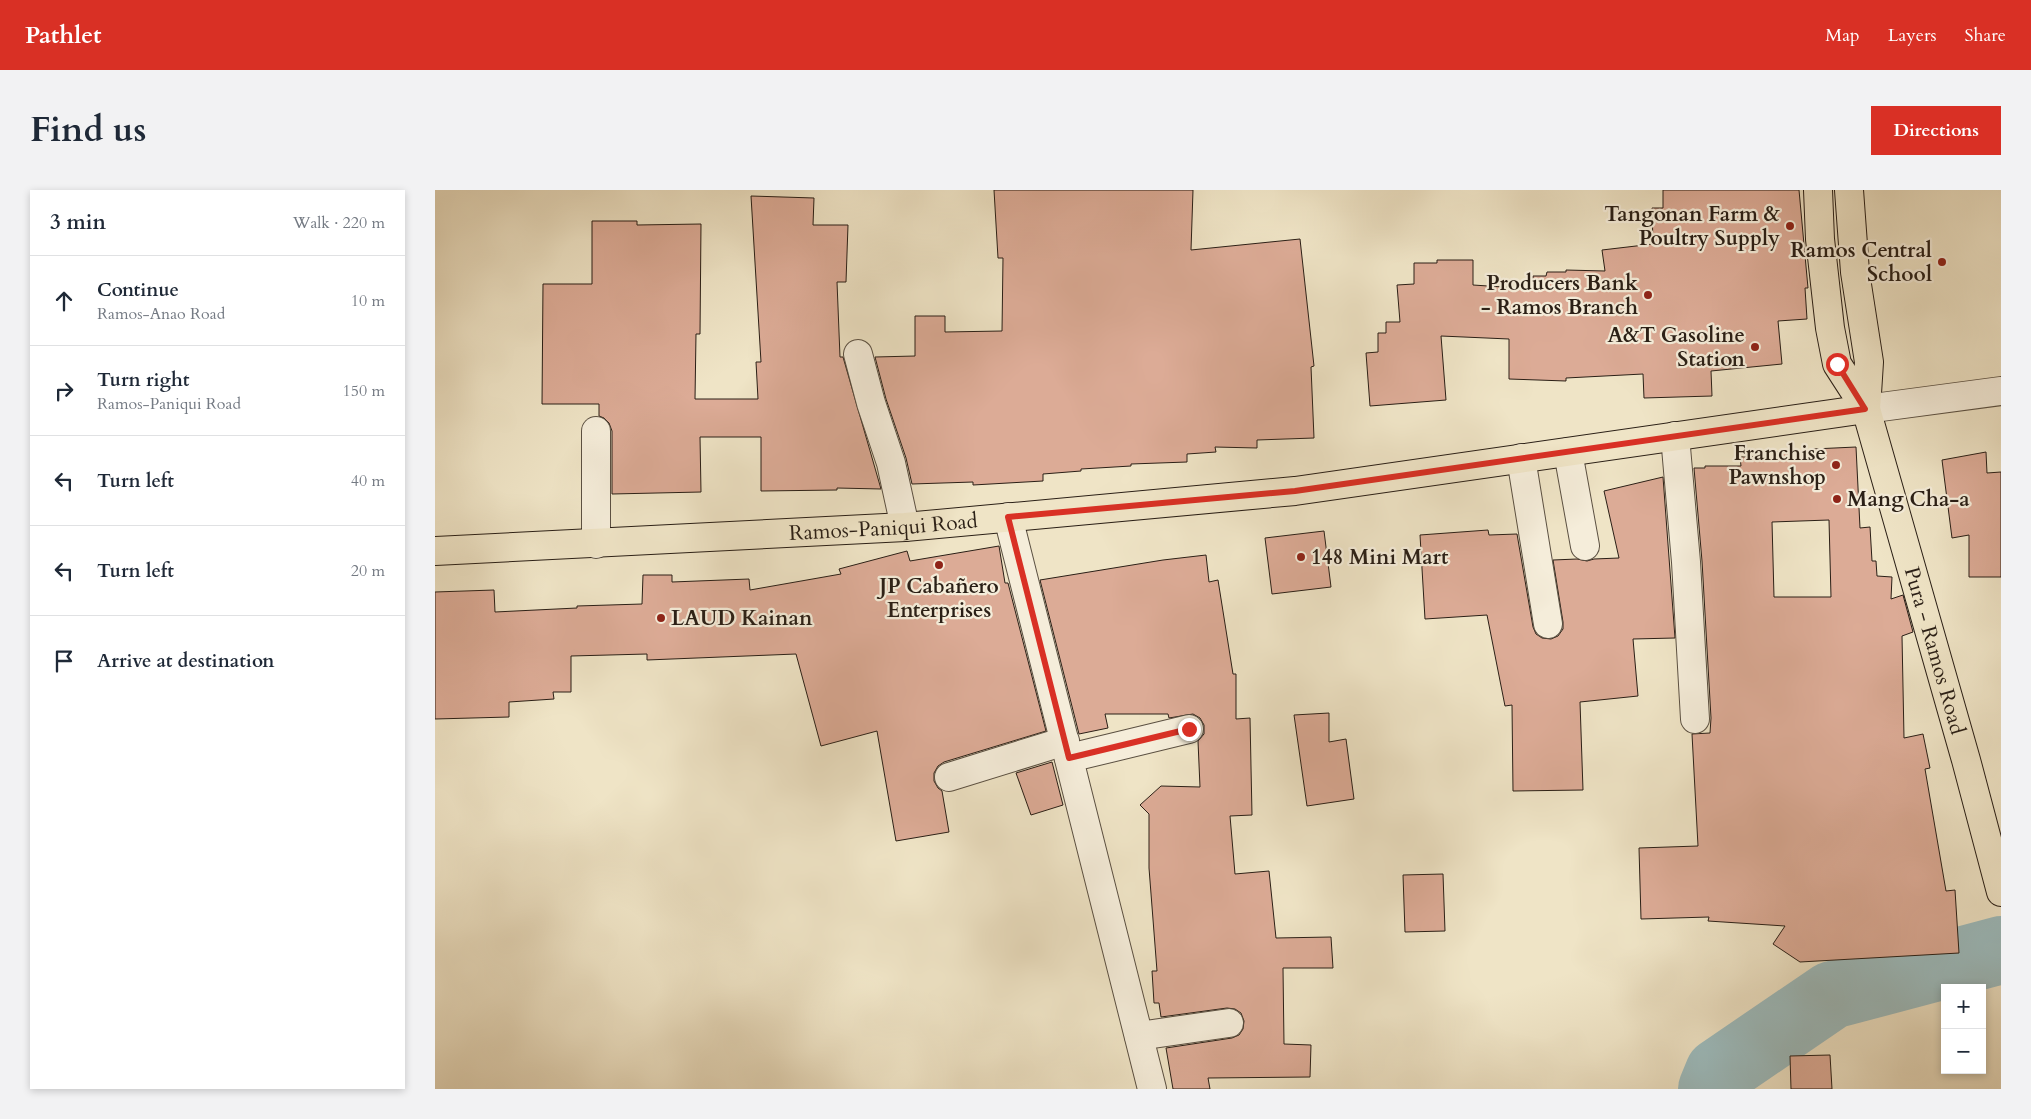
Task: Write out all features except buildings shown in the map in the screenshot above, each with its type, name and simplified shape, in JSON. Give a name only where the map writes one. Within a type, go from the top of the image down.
[{"type":"main road","points":[[1818,190],[1820,239],[1827,308],[1837,364],[1865,409]]},
{"type":"main road","points":[[1849,190],[1855,272],[1869,362],[1865,409]]},
{"type":"main road","name":"Ramos-Paniqui Road","points":[[435,551],[905,527],[1295,491],[1865,409]]},
{"type":"main road","name":"Pura - Ramos Road","points":[[1865,409],[1963,751],[2001,892]]},
{"type":"street","points":[[858,354],[871,403],[891,463],[905,527]]},
{"type":"street","points":[[1865,409],[2001,391]]},
{"type":"street","points":[[596,431],[596,544]]},
{"type":"street","points":[[1675,436],[1686,562],[1695,719]]},
{"type":"street","points":[[1568,452],[1585,546]]},
{"type":"street","points":[[1521,458],[1548,624]]},
{"type":"street","points":[[1008,517],[1152,1089]]},
{"type":"street","points":[[949,776],[1067,750],[1189,729]]},
{"type":"street","points":[[1139,1036],[1229,1023]]},
{"type":"waterway","points":[[1712,1089],[1719,1072],[1832,995],[2001,950]]},
{"type":"place","name":"Tangonan Farm & Poultry Supply","points":[[1790,226]]},
{"type":"place","name":"Ramos Central School","points":[[1942,262]]},
{"type":"place","name":"Producers Bank - Ramos Branch","points":[[1648,295]]},
{"type":"place","name":"A&T Gasoline Station","points":[[1755,347]]},
{"type":"place","name":"Franchise Pawnshop","points":[[1836,465]]},
{"type":"place","name":"Mang Cha-a","points":[[1837,499]]},
{"type":"place","name":"148 Mini Mart","points":[[1301,557]]},
{"type":"place","name":"JP Cabañero Enterprises","points":[[939,565]]},
{"type":"place","name":"LAUD Kainan","points":[[661,618]]},
{"type":"route","points":[[1189,729],[1069,758],[1008,517],[1295,491],[1865,409],[1837,364]]}]
